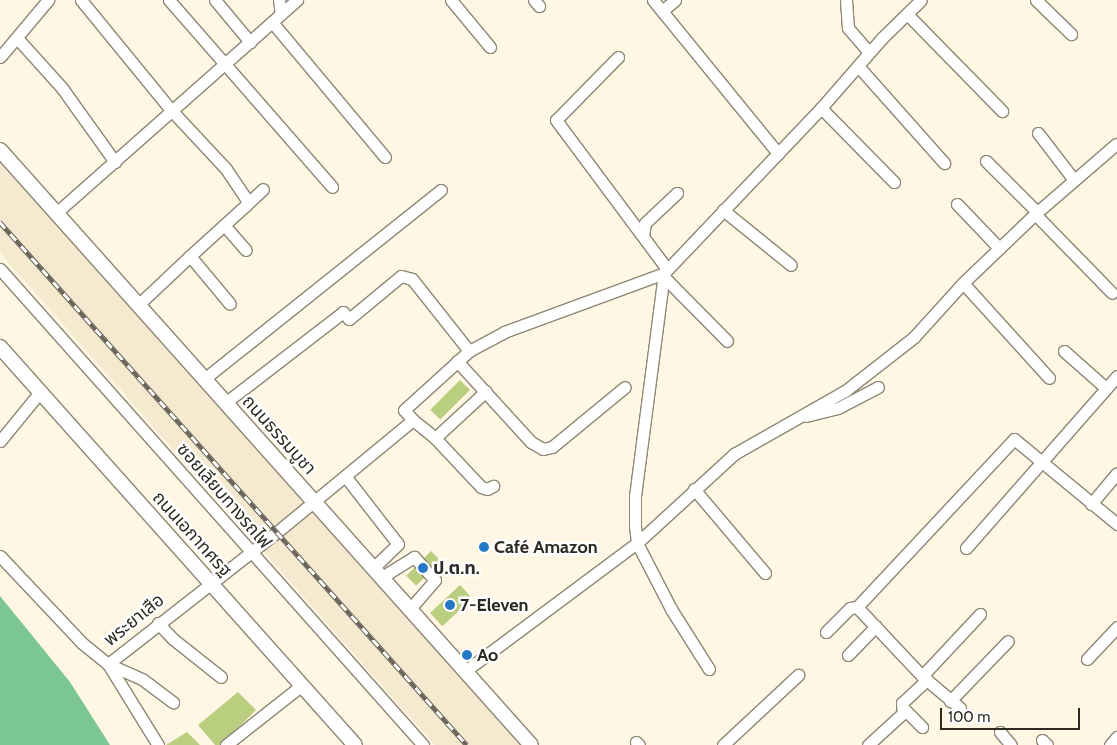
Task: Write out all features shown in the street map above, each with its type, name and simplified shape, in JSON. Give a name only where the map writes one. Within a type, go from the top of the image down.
[{"type":"main road","name":"ถนนธรรมบูชา","points":[[0,150],[530,745]]},
{"type":"main road","name":"ถนนเอกาทศรฐ","points":[[0,348],[355,745]]},
{"type":"street","points":[[0,57],[48,0]]},
{"type":"street","points":[[81,0],[172,111],[226,169],[244,195],[246,205]]},
{"type":"street","points":[[168,0],[223,66],[332,187]]},
{"type":"street","points":[[215,0],[250,42]]},
{"type":"street","points":[[279,0],[281,14]]},
{"type":"street","points":[[56,213],[297,0]]},
{"type":"street","points":[[451,0],[490,47]]},
{"type":"street","points":[[653,0],[778,153]]},
{"type":"street","points":[[662,11],[675,0]]},
{"type":"street","points":[[846,0],[848,28],[869,52]]},
{"type":"street","points":[[494,486],[487,489],[481,487],[435,438],[404,410],[469,351],[504,332],[664,273],[821,108],[869,52],[922,0]]},
{"type":"street","points":[[1036,0],[1071,34]]},
{"type":"street","points":[[907,14],[1002,111]]},
{"type":"street","points":[[272,22],[385,157]]},
{"type":"street","points":[[17,38],[62,88],[115,162]]},
{"type":"street","points":[[618,56],[556,120],[643,236],[664,273],[727,341]]},
{"type":"street","points":[[858,66],[944,163]]},
{"type":"street","points":[[821,108],[894,182]]},
{"type":"street","points":[[1038,134],[1074,180]]},
{"type":"street","points":[[466,671],[637,543],[734,454],[845,391],[914,337],[999,248],[1036,213],[1116,144]]},
{"type":"street","points":[[986,161],[1112,293]]},
{"type":"street","points":[[138,305],[263,188]]},
{"type":"street","points":[[204,379],[441,190]]},
{"type":"street","points":[[643,236],[645,223],[677,194]]},
{"type":"street","points":[[957,204],[999,248]]},
{"type":"street","points":[[723,210],[791,266]]},
{"type":"street","points":[[224,225],[246,250]]},
{"type":"street","points":[[190,256],[230,304]]},
{"type":"street","name":"ซอยเลียบทางรถไฟ","points":[[0,269],[250,553],[423,745]]},
{"type":"street","points":[[664,273],[635,496],[637,543],[688,640],[709,669]]},
{"type":"street","points":[[225,403],[343,312],[349,319],[401,276],[412,279],[469,351]]},
{"type":"street","points":[[963,284],[1049,378]]},
{"type":"street","points":[[1064,351],[1106,388]]},
{"type":"street","points":[[458,360],[531,442],[543,449],[552,447],[625,387]]},
{"type":"street","points":[[966,548],[1117,376]]},
{"type":"street","points":[[802,416],[838,408],[878,387]]},
{"type":"street","points":[[435,438],[486,391]]},
{"type":"street","points":[[0,440],[40,392]]},
{"type":"street","name":"พระยาเสือ","points":[[158,745],[108,664],[210,582],[315,502],[413,420]]},
{"type":"street","points":[[826,632],[852,607],[857,607],[1014,439],[1117,524]]},
{"type":"street","points":[[1091,504],[1117,473]]},
{"type":"street","points":[[345,476],[398,544],[378,573]]},
{"type":"street","points":[[694,489],[765,573]]},
{"type":"street","points":[[0,556],[82,643],[108,664],[142,680],[173,702]]},
{"type":"street","points":[[378,573],[414,557],[435,580],[410,609]]},
{"type":"street","points":[[857,607],[925,678],[955,705],[1008,641]]},
{"type":"street","points":[[868,745],[903,713],[902,703],[980,614]]},
{"type":"street","points":[[158,623],[221,677]]},
{"type":"street","points":[[848,656],[876,626]]},
{"type":"street","points":[[1087,659],[1117,627]]},
{"type":"street","points":[[723,745],[798,675]]},
{"type":"street","points":[[226,745],[302,685]]},
{"type":"street","points":[[903,708],[922,727]]},
{"type":"street","points":[[1000,732],[1011,745]]},
{"type":"street","points":[[1110,745],[1117,737]]},
{"type":"shaded area","points":[[0,159],[521,745],[435,745],[405,712],[0,253]]},
{"type":"shaded area","points":[[0,596],[70,682],[110,745],[0,745]]},
{"type":"building","points":[[460,380],[470,390],[440,420],[430,410]]},
{"type":"building","name":"ป.ต.ท.","points":[[431,551],[441,561],[416,586],[406,576]]},
{"type":"building","name":"7-Eleven","points":[[460,585],[472,598],[442,626],[430,613]]},
{"type":"building","points":[[238,692],[256,710],[221,745],[215,745],[198,725]]},
{"type":"building","points":[[187,732],[200,745],[166,745]]},
{"type":"railway","points":[[0,222],[467,745]]},
{"type":"place","name":"Café Amazon","points":[[484,547]]},
{"type":"place","name":"ป.ต.ท.","points":[[423,568]]},
{"type":"place","name":"7-Eleven","points":[[450,605]]},
{"type":"place","name":"Ao","points":[[467,655]]}]
